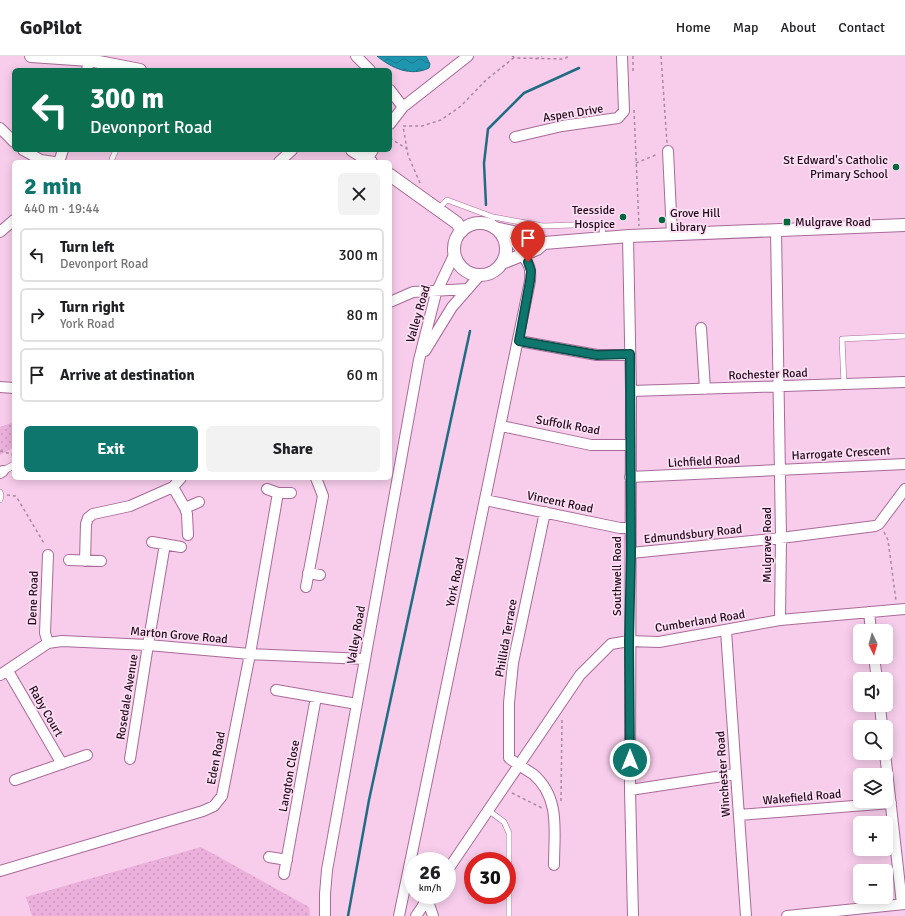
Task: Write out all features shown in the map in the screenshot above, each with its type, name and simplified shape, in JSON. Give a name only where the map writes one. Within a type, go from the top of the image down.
[{"type":"street","points":[[31,56],[87,61],[128,68]]},
{"type":"street","points":[[356,56],[368,68]]},
{"type":"street","points":[[392,121],[403,107],[468,56]]},
{"type":"street","name":"Aspen Drive","points":[[515,137],[562,126],[618,118],[624,111],[622,56]]},
{"type":"street","points":[[392,93],[403,107]]},
{"type":"street","points":[[0,128],[12,140]]},
{"type":"street","points":[[668,150],[672,234]]},
{"type":"street","points":[[27,152],[41,160]]},
{"type":"street","points":[[282,160],[290,152]]},
{"type":"street","points":[[357,152],[370,157]]},
{"type":"street","points":[[392,176],[457,223],[462,232]]},
{"type":"street","points":[[0,232],[12,222]]},
{"type":"street","points":[[544,243],[537,249],[502,263],[493,272],[480,275],[466,271],[461,266],[455,253],[457,238],[468,227],[476,224],[493,224],[526,235],[544,243],[569,242],[603,237],[905,225]]},
{"type":"street","points":[[493,224],[503,237],[506,250],[502,263]]},
{"type":"street","name":"Mulgrave Road","points":[[776,230],[781,538],[780,620]]},
{"type":"street","name":"Southwell Road","points":[[628,236],[631,391],[631,553],[629,641],[630,790],[633,916]]},
{"type":"street","name":"Valley Road","points":[[325,916],[324,894],[327,870],[419,360],[437,292],[455,253]]},
{"type":"street","name":"York Road","points":[[414,852],[530,281],[531,271],[528,262],[522,255]]},
{"type":"street","name":"Valley Road","points":[[419,360],[452,307],[480,275]]},
{"type":"street","points":[[392,301],[413,292],[437,292],[468,289]]},
{"type":"street","points":[[701,328],[705,389]]},
{"type":"street","points":[[519,341],[597,355],[630,354]]},
{"type":"street","name":"Rochester Road","points":[[631,391],[905,382]]},
{"type":"street","points":[[0,387],[12,388]]},
{"type":"street","name":"Suffolk Road","points":[[501,426],[591,445],[631,445]]},
{"type":"street","name":"Harrogate Crescent","points":[[779,470],[905,464]]},
{"type":"street","points":[[1,472],[12,466]]},
{"type":"street","name":"Lichfield Road","points":[[630,477],[779,470]]},
{"type":"street","points":[[85,561],[86,524],[88,518],[93,514],[130,506],[173,487],[179,480]]},
{"type":"street","points":[[306,587],[322,496],[317,480]]},
{"type":"street","points":[[173,487],[187,514],[188,535]]},
{"type":"street","points":[[267,489],[278,493],[290,493]]},
{"type":"street","points":[[781,538],[875,526],[879,524],[905,489]]},
{"type":"street","name":"Eden Road","points":[[0,871],[203,811],[214,806],[222,796],[250,654],[278,493]]},
{"type":"street","name":"Vincent Road","points":[[485,500],[620,528],[630,528]]},
{"type":"street","points":[[185,508],[199,502]]},
{"type":"street","name":"Phillida Terrace","points":[[518,766],[510,758],[509,704],[513,663],[545,512]]},
{"type":"street","name":"Edmundsbury Road","points":[[631,553],[781,538]]},
{"type":"street","points":[[152,542],[181,547]]},
{"type":"street","name":"Rosedale Avenue","points":[[130,760],[165,544]]},
{"type":"street","name":"Dene Road","points":[[48,555],[45,633],[48,643]]},
{"type":"street","points":[[69,560],[101,561]]},
{"type":"street","points":[[308,573],[320,575]]},
{"type":"street","name":"Cumberland Road","points":[[456,858],[562,699],[580,675],[611,644],[629,641],[659,642],[780,620],[901,609]]},
{"type":"street","points":[[869,612],[870,624]]},
{"type":"street","name":"Winchester Road","points":[[726,631],[746,916]]},
{"type":"street","name":"Marton Grove Road","points":[[48,643],[62,641],[148,645],[250,654],[365,659]]},
{"type":"street","points":[[4,673],[48,643]]},
{"type":"street","name":"Raby Court","points":[[4,673],[62,764]]},
{"type":"street","points":[[276,690],[357,704]]},
{"type":"street","name":"Langton Close","points":[[284,874],[316,697]]},
{"type":"street","points":[[15,780],[87,755]]},
{"type":"street","points":[[518,766],[532,774],[546,788],[552,802],[554,815],[554,865]]},
{"type":"street","points":[[630,790],[736,774]]},
{"type":"street","name":"Wakefield Road","points":[[738,815],[853,806]]},
{"type":"street","points":[[787,916],[871,912],[903,904],[892,808]]},
{"type":"street","points":[[269,857],[287,860]]},
{"type":"street","name":"York Road","points":[[399,916],[404,897]]},
{"type":"street","points":[[416,916],[424,904]]},
{"type":"street","points":[[430,904],[433,916]]},
{"type":"lane","points":[[112,159],[115,152]]},
{"type":"lane","points":[[438,209],[447,200],[493,224],[543,226],[602,224],[603,237]]},
{"type":"lane","points":[[503,237],[512,243],[522,255]]},
{"type":"lane","points":[[844,384],[842,339],[905,336]]},
{"type":"lane","points":[[488,810],[504,822],[509,833],[509,916]]},
{"type":"path","points":[[512,56],[535,59],[564,60],[568,56]]},
{"type":"path","points":[[535,59],[542,56]]},
{"type":"path","points":[[632,56],[633,78]]},
{"type":"path","points":[[636,163],[668,150],[661,56]]},
{"type":"path","points":[[420,184],[408,155],[403,126],[422,126],[441,120],[461,106],[486,80],[516,57]]},
{"type":"path","points":[[628,236],[639,228],[634,108]]},
{"type":"path","points":[[392,139],[407,150]]},
{"type":"path","points":[[0,451],[12,454]]},
{"type":"path","points":[[0,496],[16,496],[45,546],[48,555]]},
{"type":"path","points":[[879,524],[888,540],[901,609]]},
{"type":"path","points":[[503,789],[547,810],[554,815],[561,803],[562,699]]},
{"type":"shaded area","points":[[12,423],[12,448],[0,455],[0,427]]},
{"type":"shaded area","points":[[201,847],[309,907],[310,916],[32,916],[26,897]]},
{"type":"water","points":[[377,56],[426,56],[430,64],[429,68],[422,71],[408,71],[388,64]]},
{"type":"waterway","points":[[486,205],[484,163],[488,129],[524,93],[579,68]]},
{"type":"waterway","points":[[348,916],[369,800],[470,331]]},
{"type":"place","name":"St Edward's Catholic Primary School","points":[[896,167]]},
{"type":"place","name":"Teesside Hospice","points":[[623,217]]},
{"type":"place","name":"Grove Hill Library","points":[[662,220]]},
{"type":"place","name":"Mulgrave Road","points":[[787,222]]},
{"type":"route","points":[[528,262],[531,271],[530,281],[519,341],[597,355],[630,354],[630,760]]}]
